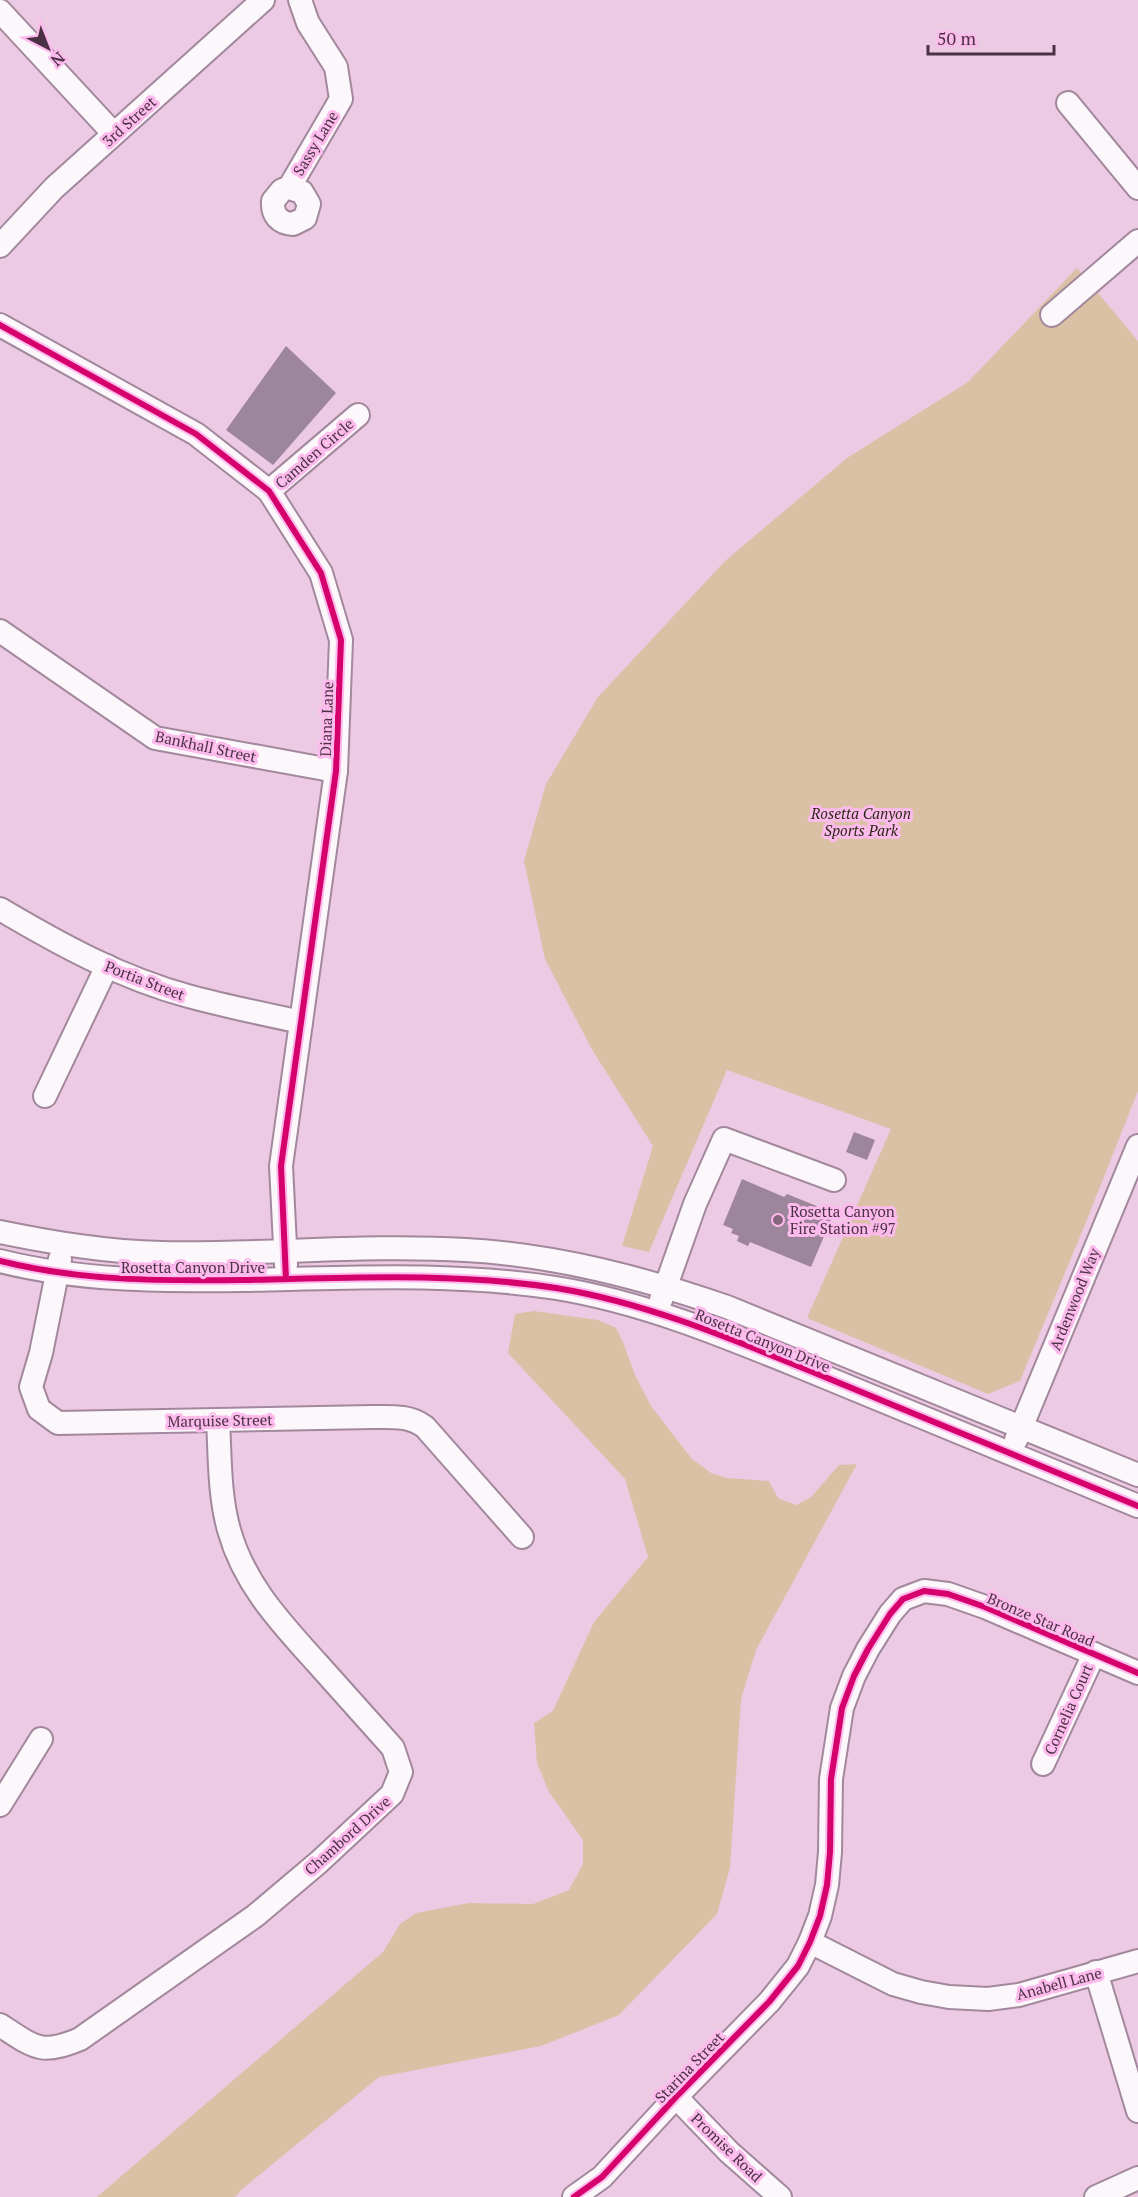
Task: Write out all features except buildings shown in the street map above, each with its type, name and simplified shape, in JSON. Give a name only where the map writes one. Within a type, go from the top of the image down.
[{"type":"street","name":"3rd Street","points":[[0,246],[54,188],[263,0]]},
{"type":"street","name":"Sassy Lane","points":[[289,188],[341,99],[336,67],[308,23],[300,0]]},
{"type":"street","points":[[0,11],[114,135]]},
{"type":"street","points":[[1068,103],[1138,188]]},
{"type":"street","points":[[1052,315],[1138,241]]},
{"type":"street","name":"Diana Lane","points":[[0,325],[196,434],[269,491],[321,573],[341,640],[336,771],[281,1167],[286,1279]]},
{"type":"street","name":"Camden Circle","points":[[269,491],[358,415]]},
{"type":"street","name":"Bankhall Street","points":[[0,631],[155,738],[336,771]]},
{"type":"street","name":"Portia Street","points":[[0,909],[52,940],[107,966],[187,996],[301,1022]]},
{"type":"street","points":[[45,1096],[107,966]]},
{"type":"street","points":[[657,1313],[695,1204],[724,1139],[834,1180]]},
{"type":"street","name":"Ardenwood Way","points":[[1011,1453],[1138,1146]]},
{"type":"street","name":"Rosetta Canyon Drive","points":[[0,1232],[63,1245],[162,1253],[466,1250],[537,1257],[574,1264],[665,1286],[727,1307],[1138,1475]]},
{"type":"street","name":"Marquise Street","points":[[63,1245],[41,1353],[31,1387],[39,1408],[58,1423],[372,1417],[401,1417],[416,1420],[425,1426],[522,1537]]},
{"type":"street","name":"Rosetta Canyon Drive","points":[[0,1261],[58,1272],[167,1281],[478,1279],[556,1288],[623,1302],[712,1331],[1138,1506]]},
{"type":"street","name":"Chambord Drive","points":[[0,2025],[41,2049],[61,2047],[80,2039],[255,1916],[319,1862],[392,1794],[401,1772],[393,1748],[271,1612],[253,1587],[239,1559],[223,1503],[218,1420]]},
{"type":"street","name":"Bronze Star Road","points":[[810,1942],[820,1916],[827,1885],[831,1779],[842,1708],[854,1676],[868,1649],[890,1614],[903,1599],[924,1591],[948,1594],[985,1607],[1138,1673]]},
{"type":"street","name":"Cornelia Court","points":[[1043,1764],[1094,1654]]},
{"type":"street","points":[[0,1805],[41,1739]]},
{"type":"street","name":"Anabell Lane","points":[[810,1942],[893,1984],[949,1997],[987,1999],[1019,1995],[1138,1961]]},
{"type":"street","name":"Starina Street","points":[[574,2197],[603,2177],[676,2097],[769,2002],[798,1966],[810,1942]]},
{"type":"street","points":[[1096,1972],[1138,2111]]},
{"type":"street","name":"Promise Road","points":[[676,2097],[729,2152],[780,2197]]},
{"type":"street","points":[[1096,2197],[1138,2178]]},
{"type":"green space","name":"Rosetta Canyon Sports Park","points":[[1077,268],[1138,341],[1138,1091],[1020,1381],[988,1394],[807,1318],[891,1129],[727,1070],[649,1252],[622,1246],[653,1146],[591,1048],[545,959],[524,861],[546,784],[598,697],[725,561],[847,458],[968,382]]},
{"type":"green space","points":[[534,1311],[598,1320],[616,1328],[635,1375],[651,1406],[692,1459],[711,1473],[727,1478],[769,1481],[778,1498],[796,1505],[811,1497],[839,1465],[857,1464],[756,1650],[741,1699],[730,1868],[717,1914],[619,2015],[541,2046],[379,2077],[235,2197],[97,2197],[383,1952],[400,1924],[416,1913],[469,1903],[533,1904],[569,1890],[583,1864],[583,1840],[549,1792],[537,1763],[534,1723],[553,1711],[594,1622],[648,1557],[625,1479],[508,1353],[515,1314]]},
{"type":"cycle path","points":[[0,325],[196,434],[269,491],[321,573],[341,640],[336,771],[281,1166],[286,1279]]},
{"type":"cycle path","points":[[0,1261],[60,1273],[151,1280],[438,1278],[517,1283],[590,1295],[657,1313],[723,1336],[1138,1506]]},
{"type":"cycle path","points":[[574,2197],[602,2177],[769,2002],[798,1966],[820,1916],[827,1885],[831,1779],[842,1708],[854,1676],[868,1649],[890,1614],[903,1599],[924,1591],[948,1594],[985,1607],[1138,1673]]},
{"type":"place","name":"Rosetta Canyon Fire Station #97","points":[[778,1220]]}]
